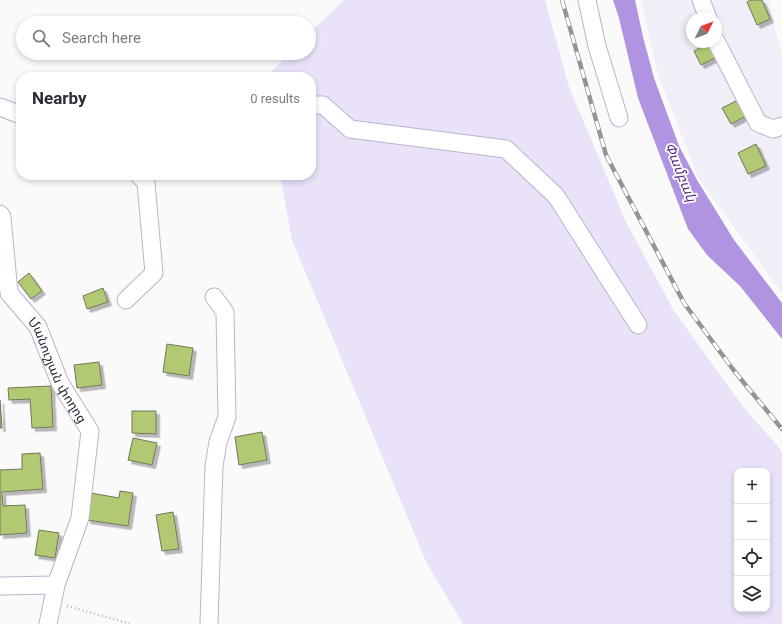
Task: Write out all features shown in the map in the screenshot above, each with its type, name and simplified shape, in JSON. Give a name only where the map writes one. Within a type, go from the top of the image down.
[{"type":"street","points":[[587,0],[598,46],[619,118]]},
{"type":"street","points":[[701,0],[706,12]]},
{"type":"street","points":[[720,48],[758,123],[773,129],[782,126]]},
{"type":"street","points":[[316,106],[323,105],[350,129],[506,149],[556,196],[638,326]]},
{"type":"street","points":[[0,107],[16,113]]},
{"type":"street","points":[[126,300],[154,273],[146,183],[144,180]]},
{"type":"street","name":"Մանուշյան փողոց","points":[[0,214],[2,217],[9,293],[38,327],[60,383],[90,431],[80,518],[56,585],[48,624]]},
{"type":"street","points":[[208,624],[214,466],[218,442],[227,417],[225,312],[214,297]]},
{"type":"street","points":[[0,586],[56,585]]},
{"type":"path","points":[[53,602],[131,624]]},
{"type":"shaded area","points":[[344,0],[545,0],[569,87],[626,222],[674,311],[744,408],[782,451],[782,624],[463,624],[427,564],[292,240],[281,180],[316,180],[316,72],[271,72],[283,60],[316,60],[316,27]]},
{"type":"shaded area","points":[[641,0],[769,0],[782,55],[782,293],[699,179],[658,75]]},
{"type":"water","name":"Փամբակ","points":[[613,0],[635,0],[654,78],[679,146],[697,180],[734,240],[782,303],[782,339],[740,286],[707,255],[688,229],[638,98],[619,18]]},
{"type":"building","points":[[751,0],[762,0],[770,19],[757,25],[747,2]]},
{"type":"building","points":[[700,48],[712,48],[717,57],[701,65],[694,51]]},
{"type":"building","points":[[738,100],[746,116],[731,124],[722,108]]},
{"type":"building","points":[[756,144],[766,166],[748,174],[738,153]]},
{"type":"building","points":[[29,273],[42,291],[31,299],[18,282]]},
{"type":"building","points":[[103,288],[108,302],[87,309],[83,296]]},
{"type":"building","points":[[167,344],[193,348],[189,376],[163,372]]},
{"type":"building","points":[[99,362],[102,385],[77,388],[74,365]]},
{"type":"building","points":[[51,386],[53,427],[32,428],[30,399],[9,400],[8,388]]},
{"type":"building","points":[[0,400],[2,428],[0,428]]},
{"type":"building","points":[[132,411],[156,411],[156,434],[132,433]]},
{"type":"building","points":[[262,432],[267,460],[239,465],[235,437]]},
{"type":"building","points":[[133,438],[157,443],[152,465],[128,460]]},
{"type":"building","points":[[40,453],[43,489],[2,492],[3,506],[25,505],[27,533],[0,535],[0,470],[22,469],[22,454]]},
{"type":"building","points":[[120,491],[133,493],[128,526],[87,520],[91,493],[119,498]]},
{"type":"building","points":[[173,512],[179,549],[162,551],[156,515]]},
{"type":"building","points":[[39,530],[59,533],[55,558],[35,555]]},
{"type":"railway","points":[[562,0],[606,155],[684,303],[735,372],[782,429]]}]
